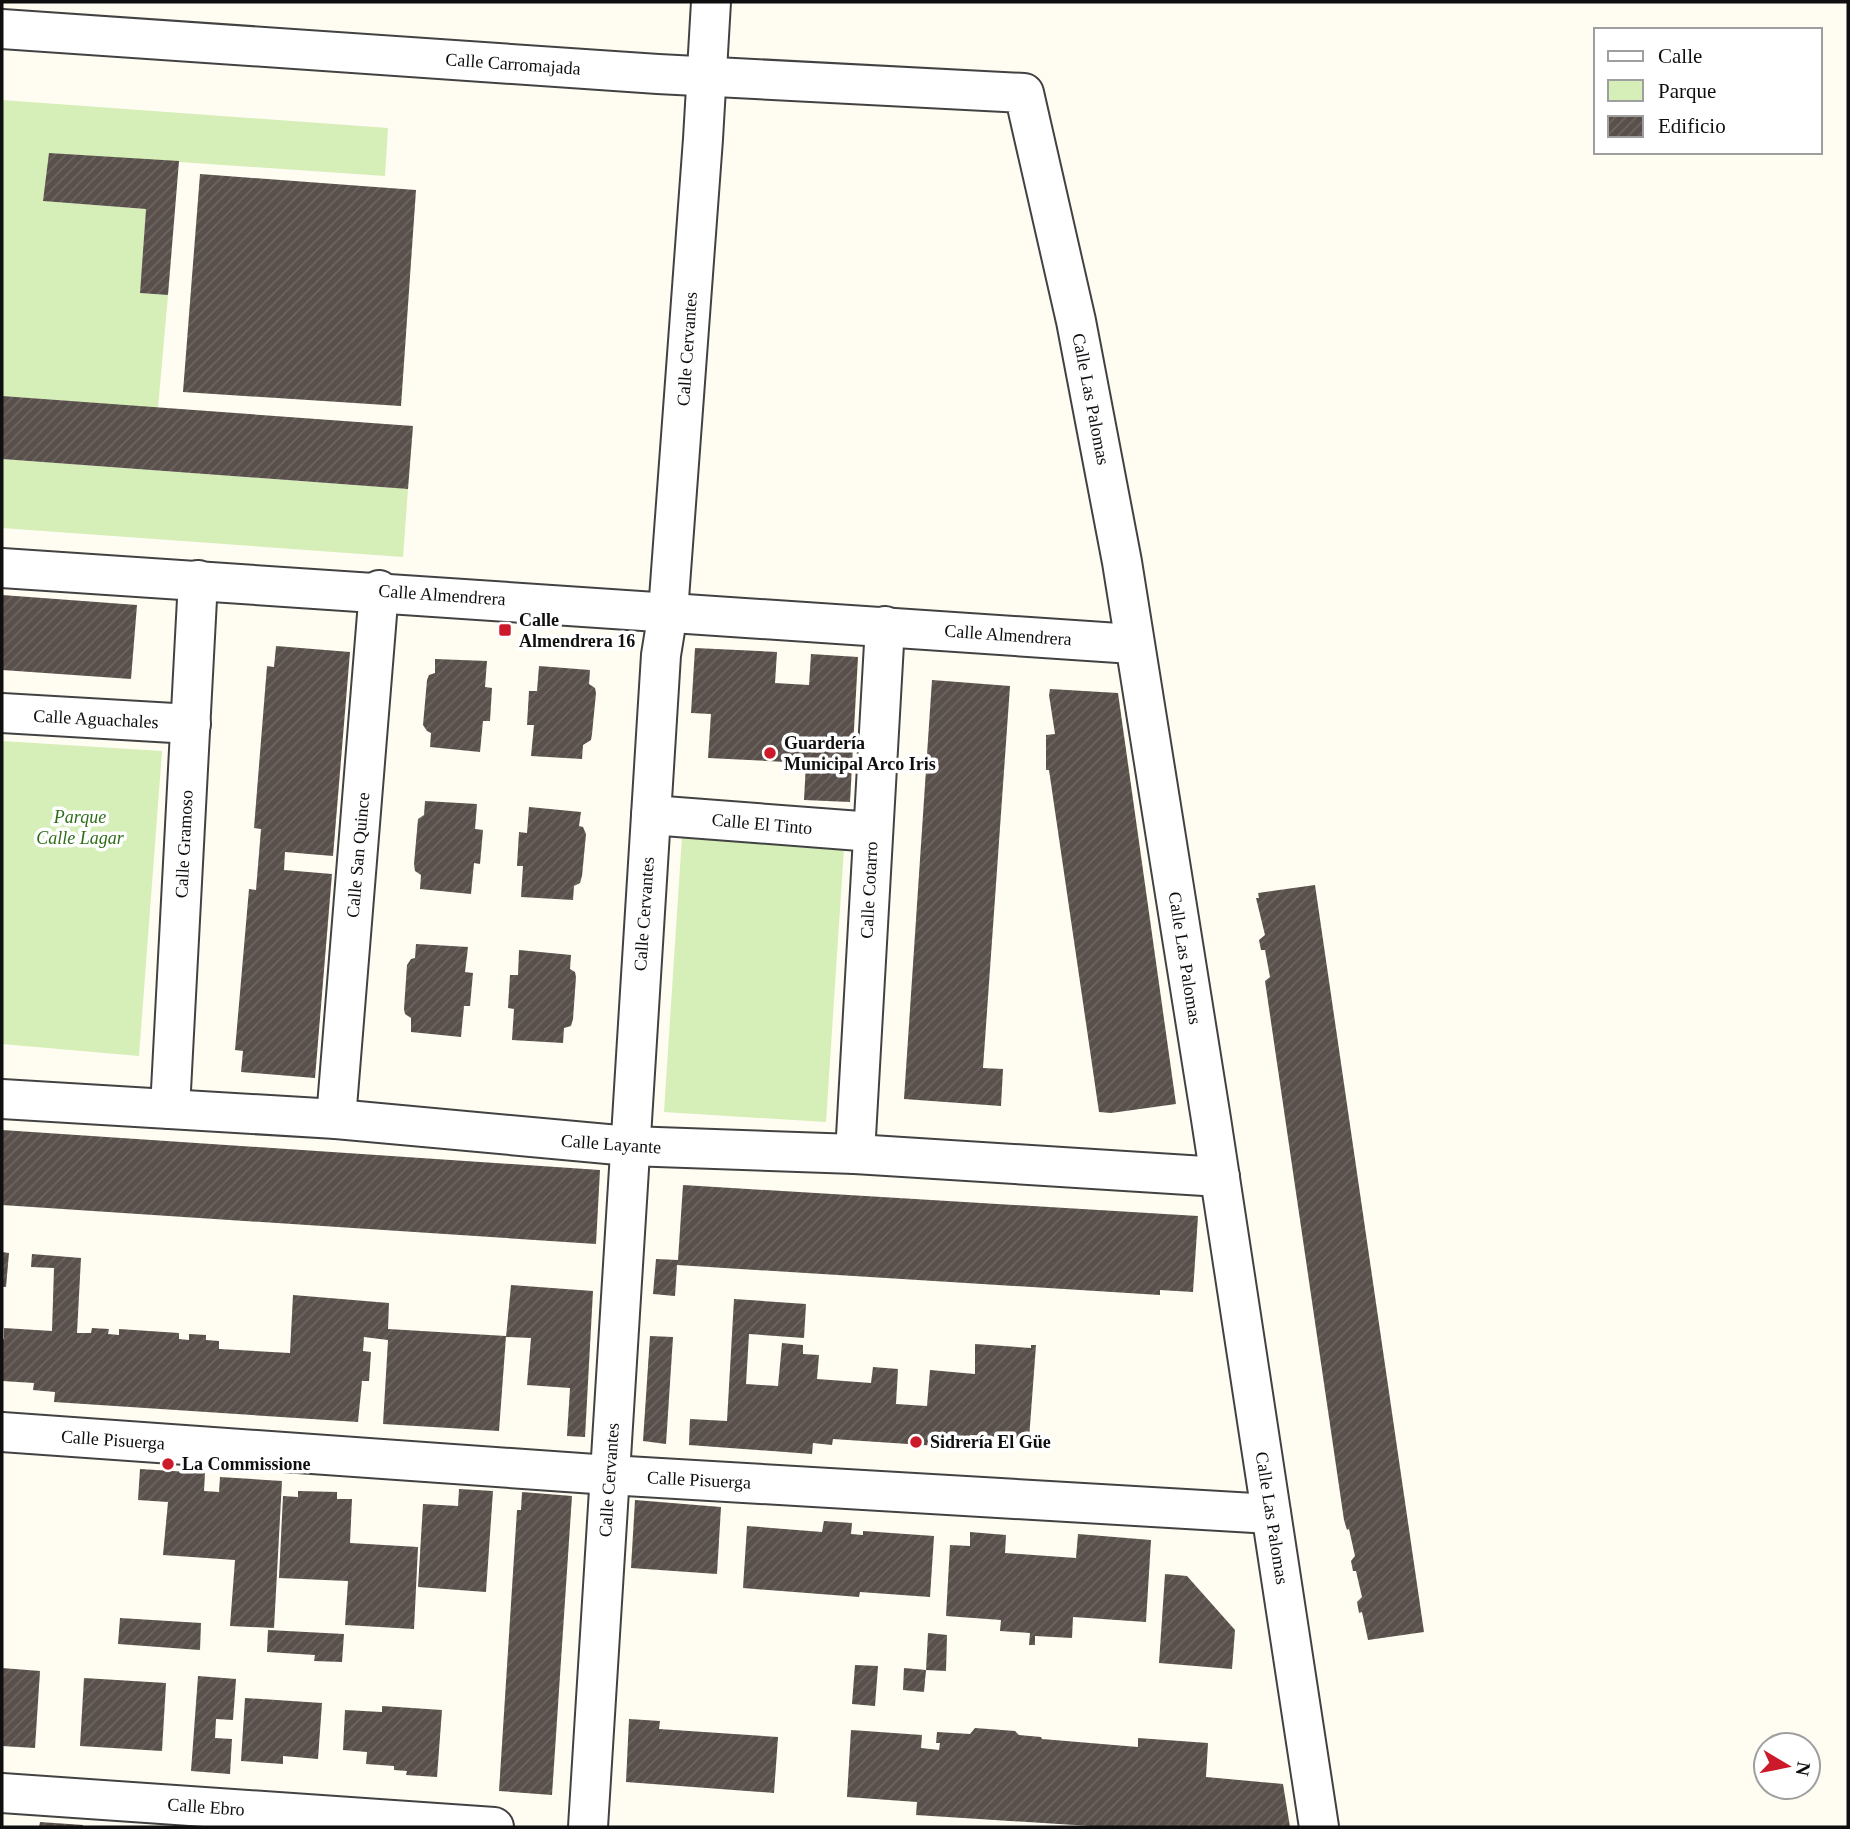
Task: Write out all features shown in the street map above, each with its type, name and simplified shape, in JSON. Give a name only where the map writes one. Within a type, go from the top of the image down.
[{"type":"street","name":"Calle Cervantes","points":[[588,1827],[661,654],[668,612],[710,2]]},
{"type":"street","name":"Calle Carromajada","points":[[2,29],[706,77],[1024,93]]},
{"type":"street","name":"Calle Las Palomas","points":[[1024,93],[1076,321],[1122,562],[1220,1177],[1319,1827]]},
{"type":"street","name":"Calle Almendrera","points":[[2,568],[379,590],[1133,644]]},
{"type":"street","name":"Calle Gramoso","points":[[170,1109],[198,579]]},
{"type":"street","name":"Calle San Quince","points":[[336,1119],[379,590]]},
{"type":"street","name":"Calle Cotarro","points":[[855,1154],[885,626]]},
{"type":"street","name":"Calle Aguachales","points":[[2,713],[191,724]]},
{"type":"street","name":"Calle El Tinto","points":[[651,815],[873,832]]},
{"type":"street","name":"Calle Layante","points":[[2,1099],[336,1119],[629,1146],[855,1154],[1220,1177]]},
{"type":"street","name":"Calle Pisuerga","points":[[2,1432],[609,1475],[1272,1514]]},
{"type":"street","name":"Calle Ebro","points":[[2,1793],[494,1827]]},
{"type":"green space","points":[[2,100],[388,128],[385,176],[50,153],[43,201],[146,209],[140,293],[168,295],[158,408],[2,396]]},
{"type":"green space","points":[[2,459],[408,489],[403,557],[2,528]]},
{"type":"green space","name":"Parque Calle Lagar","points":[[2,741],[162,751],[139,1056],[2,1044]]},
{"type":"green space","points":[[682,837],[844,848],[826,1122],[664,1112]]},
{"type":"building","points":[[49,153],[179,161],[168,295],[140,293],[146,209],[43,201]]},
{"type":"building","points":[[200,174],[416,190],[401,406],[183,392]]},
{"type":"building","points":[[2,396],[413,426],[408,489],[2,459]]},
{"type":"building","points":[[2,595],[137,605],[131,679],[2,670]]},
{"type":"building","points":[[276,646],[350,652],[333,856],[285,852],[284,870],[332,874],[315,1078],[241,1072],[243,1051],[235,1050],[249,889],[256,890],[261,829],[254,828],[267,666],[274,667]]},
{"type":"building","name":"Guardería Municipal Arco Iris","points":[[695,648],[777,652],[775,683],[809,685],[811,654],[858,657],[850,802],[804,800],[806,763],[708,758],[711,714],[691,713]]},
{"type":"building","points":[[435,659],[487,661],[485,687],[492,688],[490,721],[483,721],[480,752],[430,747],[431,733],[423,725],[427,680],[429,675],[435,673]]},
{"type":"building","points":[[539,666],[590,670],[589,684],[595,688],[596,693],[591,740],[583,745],[582,759],[531,756],[534,725],[527,725],[529,691],[537,691]]},
{"type":"building","points":[[932,680],[1010,686],[983,1068],[1003,1069],[1001,1106],[904,1099]]},
{"type":"building","points":[[1050,689],[1118,693],[1176,1104],[1111,1113],[1099,1112],[1049,770],[1046,770],[1046,735],[1055,734]]},
{"type":"building","points":[[425,801],[477,804],[475,829],[483,830],[480,864],[474,863],[471,894],[420,889],[421,875],[415,871],[414,864],[418,819],[424,815]]},
{"type":"building","points":[[529,807],[581,812],[579,826],[583,827],[586,834],[582,876],[580,883],[574,886],[573,900],[521,897],[523,866],[517,866],[519,832],[527,833]]},
{"type":"building","points":[[1315,885],[1424,1632],[1368,1640],[1357,1602],[1362,1597],[1351,1561],[1355,1556],[1349,1529],[1347,1530],[1344,1520],[1265,981],[1270,977],[1265,950],[1261,950],[1259,940],[1265,935],[1256,898],[1259,898],[1258,893]]},
{"type":"building","points":[[416,944],[468,947],[465,972],[473,973],[470,1006],[464,1006],[461,1037],[411,1032],[411,1018],[405,1014],[404,1009],[407,965],[415,958]]},
{"type":"building","points":[[519,950],[571,955],[570,969],[575,972],[576,977],[573,1019],[571,1026],[564,1028],[563,1043],[512,1040],[514,1009],[508,1008],[510,975],[518,975]]},
{"type":"building","points":[[2,1130],[600,1170],[596,1244],[2,1205]]},
{"type":"building","points":[[683,1185],[1198,1216],[1193,1292],[1160,1290],[1160,1295],[677,1265],[675,1296],[653,1294],[656,1259],[678,1260]]},
{"type":"building","points":[[2,1252],[9,1253],[6,1287],[2,1287]]},
{"type":"building","points":[[32,1254],[81,1258],[77,1333],[91,1333],[92,1328],[109,1329],[108,1334],[119,1335],[119,1329],[179,1333],[179,1339],[189,1340],[189,1334],[206,1335],[206,1340],[219,1341],[219,1349],[290,1353],[293,1295],[389,1303],[388,1329],[506,1336],[499,1431],[383,1424],[388,1340],[364,1337],[363,1351],[371,1352],[369,1381],[362,1381],[358,1422],[54,1402],[55,1392],[33,1390],[34,1383],[2,1381],[4,1328],[52,1331],[54,1268],[31,1267]]},
{"type":"building","points":[[511,1285],[593,1291],[585,1437],[567,1436],[570,1388],[527,1385],[531,1338],[506,1337]]},
{"type":"building","points":[[734,1299],[806,1304],[804,1338],[749,1334],[746,1384],[778,1386],[782,1343],[803,1345],[803,1354],[819,1355],[817,1379],[871,1383],[873,1367],[898,1369],[896,1404],[927,1406],[930,1370],[975,1374],[975,1344],[1031,1348],[1031,1345],[1036,1345],[1029,1439],[970,1435],[970,1439],[954,1437],[953,1447],[833,1439],[832,1445],[813,1443],[812,1454],[689,1445],[690,1419],[727,1421]]},
{"type":"building","points":[[650,1336],[673,1337],[666,1444],[643,1441]]},
{"type":"building","points":[[140,1469],[205,1473],[204,1491],[219,1492],[220,1477],[282,1481],[274,1628],[230,1626],[235,1560],[163,1555],[168,1502],[138,1500]]},
{"type":"building","points":[[459,1489],[493,1491],[486,1592],[418,1587],[423,1504],[458,1506]]},
{"type":"building","points":[[298,1491],[337,1492],[337,1499],[352,1499],[350,1543],[418,1547],[414,1629],[345,1625],[348,1581],[279,1578],[283,1496],[298,1497]]},
{"type":"building","points":[[522,1492],[572,1496],[552,1795],[499,1791],[517,1510],[521,1510]]},
{"type":"building","points":[[635,1500],[721,1507],[717,1574],[631,1568]]},
{"type":"building","points":[[824,1521],[852,1523],[851,1534],[863,1535],[863,1531],[934,1536],[930,1597],[860,1592],[859,1597],[743,1588],[747,1526],[822,1532]]},
{"type":"building","points":[[970,1532],[1006,1535],[1005,1553],[1076,1558],[1078,1534],[1151,1540],[1146,1622],[1073,1617],[1072,1638],[1035,1636],[1035,1645],[1029,1645],[1030,1633],[1000,1631],[1001,1620],[946,1616],[950,1545],[970,1546]]},
{"type":"building","points":[[1165,1574],[1187,1576],[1235,1630],[1232,1669],[1159,1663]]},
{"type":"building","points":[[120,1618],[201,1623],[200,1650],[118,1644]]},
{"type":"building","points":[[268,1630],[344,1634],[342,1662],[314,1661],[315,1655],[267,1652]]},
{"type":"building","points":[[928,1633],[947,1635],[946,1671],[926,1670]]},
{"type":"building","points":[[855,1665],[878,1666],[875,1706],[852,1704]]},
{"type":"building","points":[[2,1668],[40,1671],[35,1748],[2,1746]]},
{"type":"building","points":[[904,1668],[926,1670],[924,1692],[903,1690]]},
{"type":"building","points":[[198,1676],[236,1679],[233,1720],[216,1719],[215,1738],[232,1739],[230,1774],[191,1771]]},
{"type":"building","points":[[84,1678],[166,1683],[162,1751],[80,1746]]},
{"type":"building","points":[[245,1698],[322,1703],[318,1759],[283,1756],[283,1764],[241,1761]]},
{"type":"building","points":[[382,1706],[442,1710],[437,1777],[406,1775],[407,1771],[394,1770],[394,1766],[366,1764],[367,1752],[343,1750],[345,1710],[382,1712]]},
{"type":"building","points":[[629,1719],[660,1721],[659,1729],[778,1737],[774,1793],[626,1782]]},
{"type":"building","points":[[975,1728],[1015,1731],[1019,1735],[1042,1739],[1138,1747],[1138,1738],[1208,1743],[1206,1777],[1283,1784],[1290,1827],[1106,1827],[916,1815],[917,1802],[847,1797],[851,1730],[922,1735],[921,1748],[939,1750],[940,1743],[936,1743],[937,1732],[970,1734]]},
{"type":"building","points":[[40,1822],[83,1825],[83,1827],[39,1827]]},
{"type":"place","name":"Calle Almendrera 16","points":[[505,630]]},
{"type":"place","name":"Guardería Municipal Arco Iris","points":[[770,753]]},
{"type":"place","name":"Sidrería El Güe","points":[[916,1442]]},
{"type":"place","name":"La Commissione","points":[[168,1464]]}]
